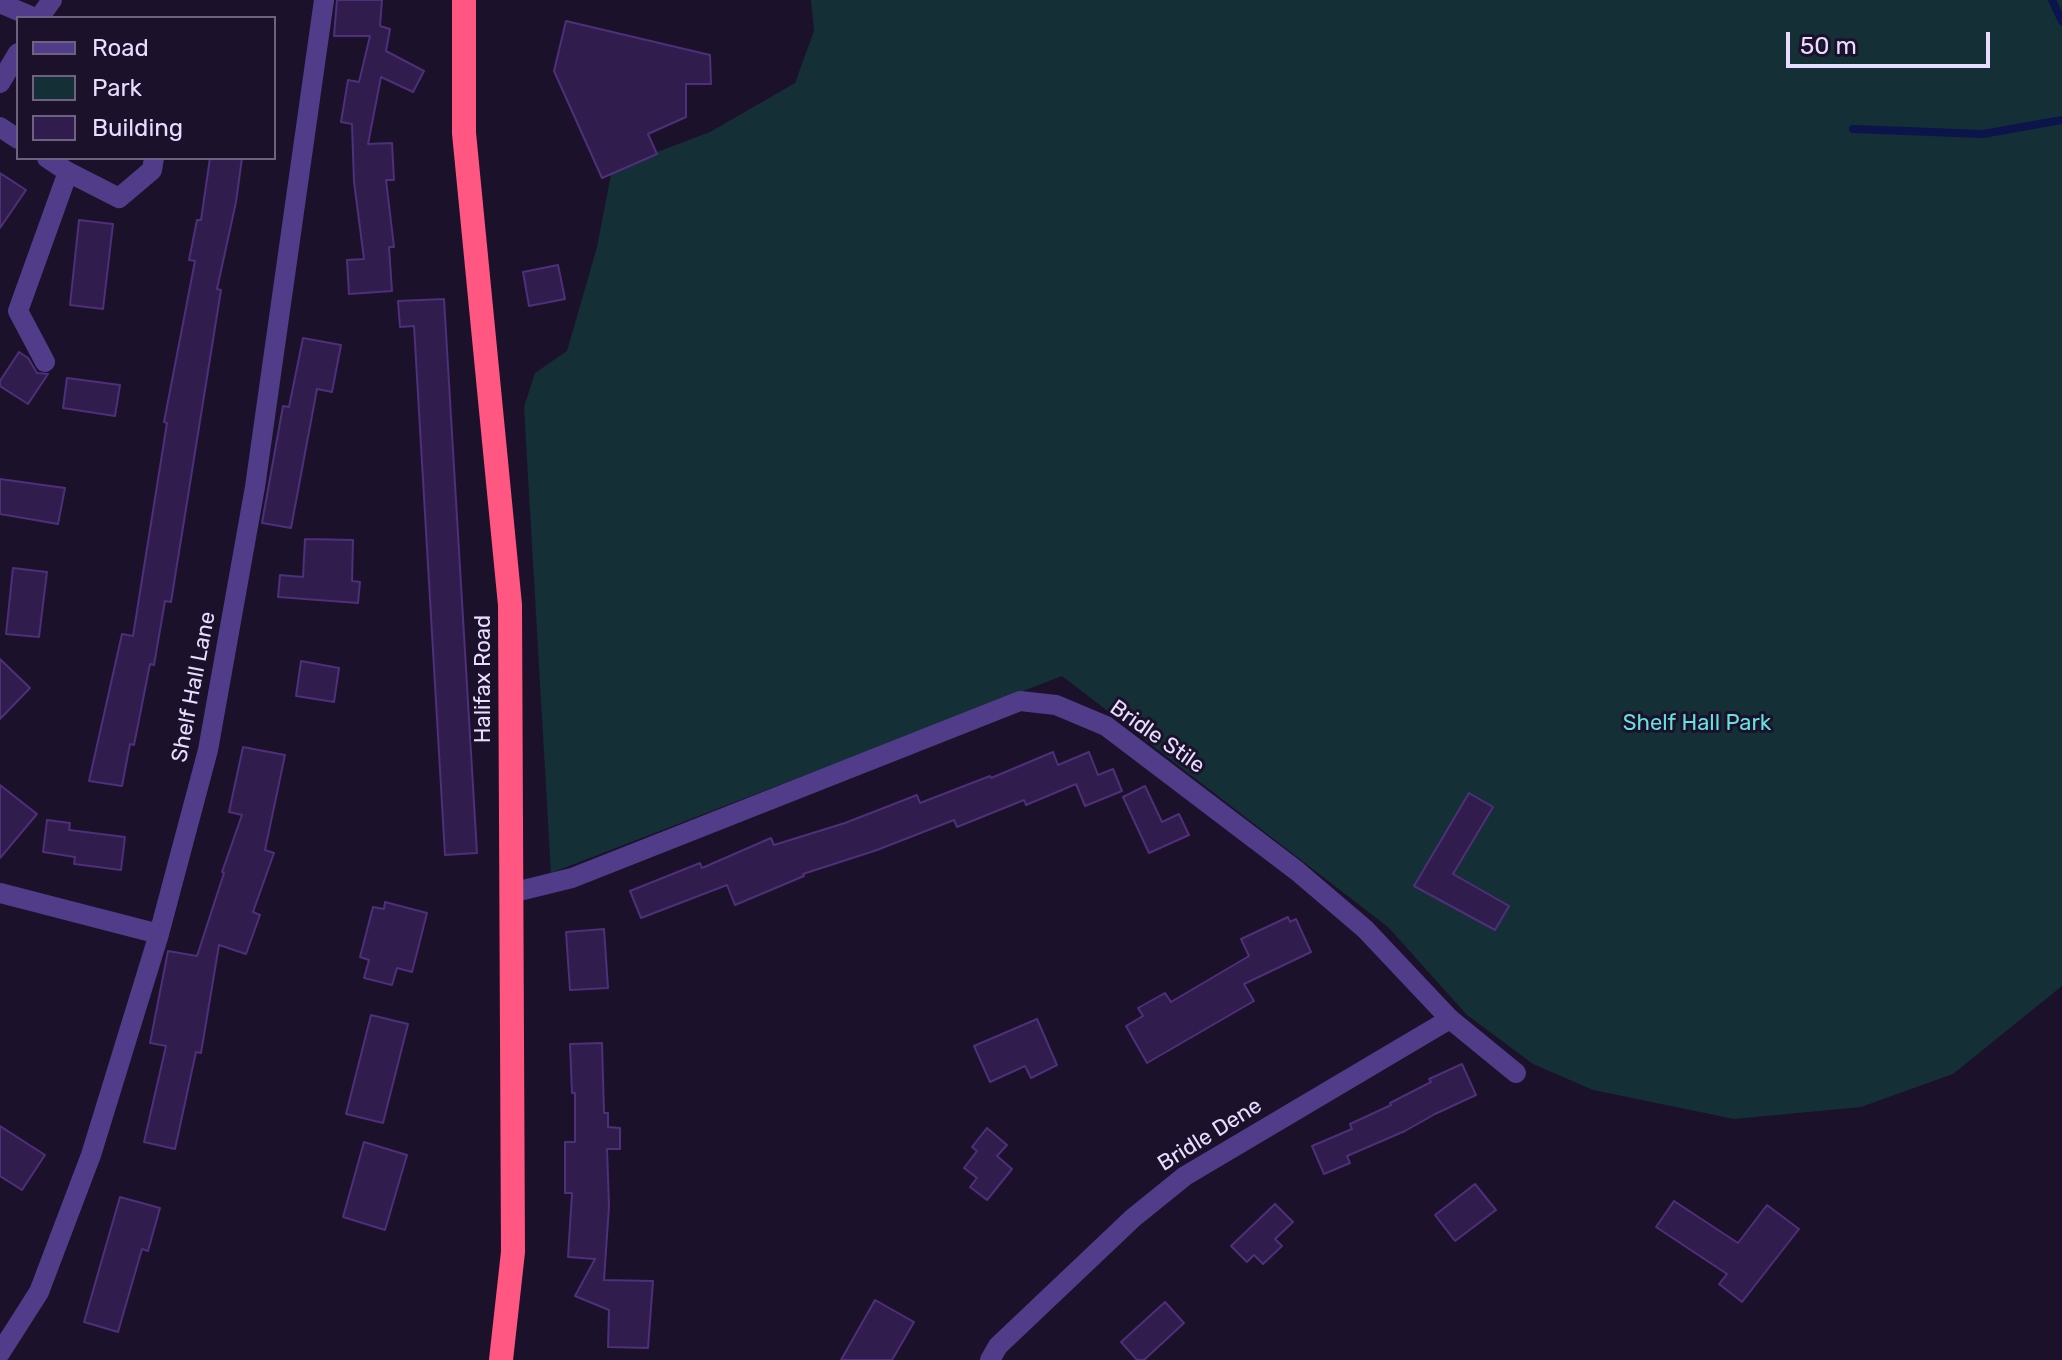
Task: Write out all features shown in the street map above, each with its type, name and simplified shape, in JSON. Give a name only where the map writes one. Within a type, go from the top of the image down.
[{"type":"highway","name":"Halifax Road","points":[[464,0],[464,133],[510,605],[513,1252],[501,1360]]},
{"type":"street","points":[[39,16],[52,0]]},
{"type":"street","name":"Shelf Hall Lane","points":[[0,1353],[39,1292],[80,1182],[159,934],[208,750],[293,230],[324,0]]},
{"type":"street","points":[[0,3],[32,16]]},
{"type":"street","points":[[0,83],[16,56]]},
{"type":"street","points":[[50,160],[119,198],[152,170],[154,160]]},
{"type":"street","points":[[45,362],[18,311],[68,172]]},
{"type":"street","name":"Bridle Stile","points":[[511,893],[572,878],[1020,701],[1056,705],[1106,726],[1297,871],[1365,929],[1450,1019],[1516,1073]]},
{"type":"street","points":[[0,893],[159,934]]},
{"type":"street","name":"Bridle Dene","points":[[990,1360],[998,1346],[1133,1218],[1185,1176],[1450,1019]]},
{"type":"green space","name":"Shelf Hall Park","points":[[811,0],[2062,0],[2062,986],[1953,1074],[1861,1107],[1734,1119],[1593,1090],[1533,1064],[1467,1015],[1388,927],[1062,676],[551,873],[524,407],[535,373],[567,351],[597,247],[612,169],[710,132],[795,83],[814,31]]},
{"type":"building","points":[[337,0],[382,0],[380,26],[390,29],[386,51],[424,71],[413,92],[381,77],[368,144],[392,143],[394,180],[386,180],[394,247],[389,247],[392,291],[349,294],[347,260],[364,259],[354,182],[352,124],[341,122],[348,80],[359,82],[370,36],[334,36]]},
{"type":"building","points":[[566,21],[710,55],[711,84],[686,84],[686,117],[648,134],[657,154],[602,178],[554,71]]},
{"type":"building","points":[[210,160],[242,160],[217,289],[221,290],[171,602],[165,601],[154,665],[150,664],[134,745],[130,744],[122,786],[89,781],[122,634],[133,636],[167,423],[164,422],[195,261],[189,260],[197,220],[201,220]]},
{"type":"building","points":[[0,173],[26,190],[0,228]]},
{"type":"building","points":[[79,220],[113,224],[103,309],[70,305]]},
{"type":"building","points":[[558,265],[565,299],[529,306],[523,272]]},
{"type":"building","points":[[444,299],[477,853],[445,855],[414,326],[400,327],[398,301]]},
{"type":"building","points":[[303,338],[341,345],[332,392],[317,389],[291,528],[262,523],[283,406],[289,407]]},
{"type":"building","points":[[19,352],[28,358],[37,373],[48,374],[28,404],[0,386],[0,381]]},
{"type":"building","points":[[67,378],[120,385],[115,416],[63,408]]},
{"type":"building","points":[[0,479],[65,488],[58,524],[0,514]]},
{"type":"building","points":[[305,539],[353,540],[352,581],[360,582],[358,603],[278,597],[280,575],[303,577]]},
{"type":"building","points":[[13,568],[47,572],[39,637],[6,634]]},
{"type":"building","points":[[0,659],[30,688],[0,719]]},
{"type":"building","points":[[301,661],[339,668],[334,702],[296,696]]},
{"type":"building","points":[[243,747],[285,755],[265,850],[274,853],[253,912],[260,915],[246,954],[219,945],[201,1053],[196,1052],[175,1149],[144,1142],[166,1046],[150,1043],[168,951],[197,956],[224,873],[242,815],[229,812]]},
{"type":"building","points":[[1053,752],[1058,765],[1089,752],[1098,775],[1113,769],[1122,791],[1085,806],[1076,784],[1026,805],[1024,800],[957,827],[954,820],[803,874],[735,905],[727,885],[641,918],[630,891],[700,863],[702,868],[771,838],[774,845],[845,823],[917,795],[920,803]]},
{"type":"building","points":[[0,785],[37,814],[0,858]]},
{"type":"building","points":[[1145,786],[1162,822],[1179,814],[1189,835],[1149,853],[1123,797]]},
{"type":"building","points":[[1469,793],[1493,807],[1453,874],[1509,906],[1495,930],[1414,886]]},
{"type":"building","points":[[47,820],[70,823],[69,830],[125,837],[121,870],[74,864],[75,857],[43,852]]},
{"type":"building","points":[[385,902],[427,913],[412,972],[397,968],[392,985],[364,978],[369,960],[360,957],[373,907],[384,909]]},
{"type":"building","points":[[1288,917],[1290,922],[1296,919],[1311,952],[1244,984],[1254,1001],[1147,1063],[1126,1026],[1143,1016],[1138,1008],[1165,993],[1171,1002],[1249,956],[1241,939]]},
{"type":"building","points":[[604,929],[608,988],[570,990],[566,932]]},
{"type":"building","points":[[371,1015],[408,1024],[383,1123],[346,1114]]},
{"type":"building","points":[[1037,1019],[1057,1065],[1031,1078],[1025,1066],[990,1082],[974,1046]]},
{"type":"building","points":[[602,1043],[604,1113],[608,1113],[608,1127],[620,1128],[620,1149],[607,1149],[609,1206],[604,1280],[653,1281],[648,1348],[608,1347],[609,1310],[575,1296],[595,1259],[568,1257],[572,1193],[565,1193],[565,1142],[575,1142],[575,1093],[572,1093],[570,1044]]},
{"type":"building","points":[[1462,1064],[1476,1095],[1347,1156],[1350,1163],[1324,1174],[1312,1146],[1352,1129],[1350,1124],[1391,1105],[1431,1082],[1429,1079]]},
{"type":"building","points":[[0,1126],[45,1155],[22,1190],[0,1176]]},
{"type":"building","points":[[987,1128],[1007,1145],[997,1156],[1012,1169],[987,1200],[970,1187],[977,1178],[964,1168],[977,1151],[972,1147]]},
{"type":"building","points":[[364,1142],[407,1155],[385,1230],[343,1217]]},
{"type":"building","points":[[1475,1184],[1496,1210],[1455,1241],[1435,1215]]},
{"type":"building","points":[[120,1197],[160,1208],[148,1251],[142,1249],[118,1332],[84,1322]]},
{"type":"building","points":[[1674,1201],[1738,1243],[1767,1205],[1799,1229],[1742,1302],[1719,1284],[1727,1274],[1656,1227]]},
{"type":"building","points":[[1275,1204],[1293,1222],[1275,1239],[1282,1246],[1263,1264],[1254,1255],[1247,1262],[1231,1246]]},
{"type":"building","points":[[875,1300],[914,1322],[892,1360],[841,1360]]},
{"type":"building","points":[[1165,1302],[1184,1323],[1144,1360],[1137,1360],[1121,1342]]},
{"type":"waterway","points":[[2052,0],[2062,21]]},
{"type":"waterway","points":[[1853,129],[1983,134],[2062,120]]}]
